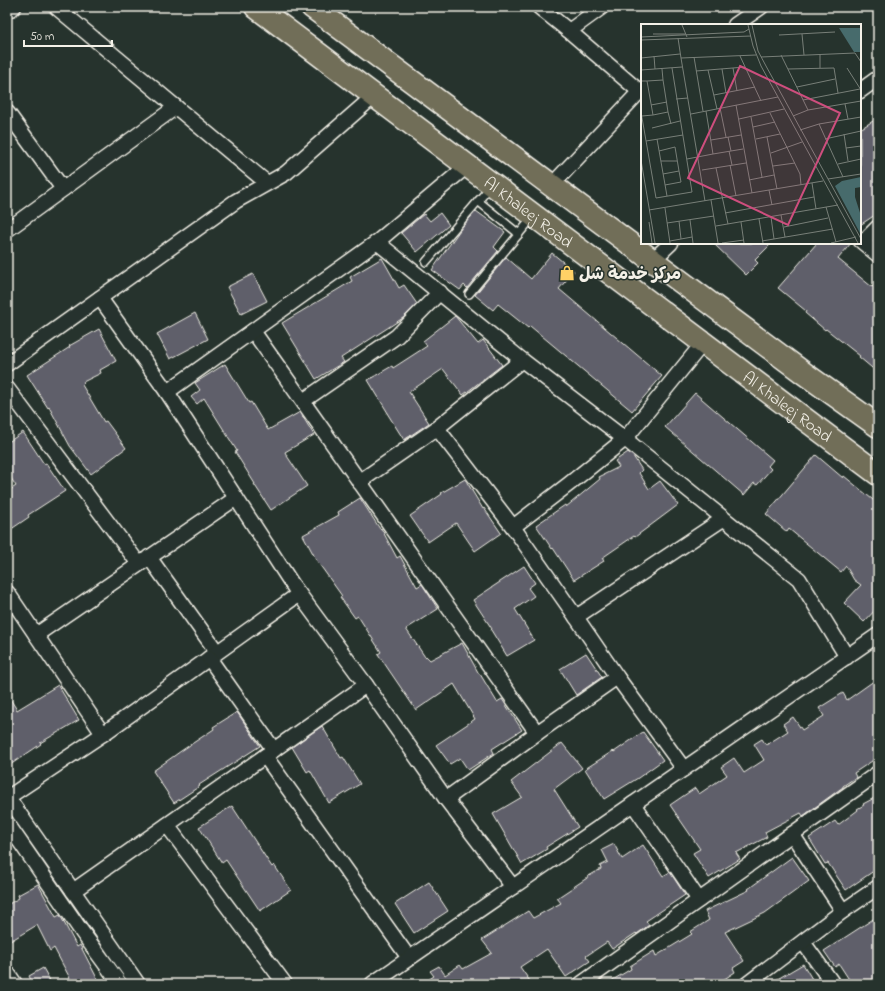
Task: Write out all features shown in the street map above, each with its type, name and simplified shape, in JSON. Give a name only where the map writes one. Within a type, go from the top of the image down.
[{"type":"main road","name":"Al Khaleej Road","points":[[256,7],[878,474]]},
{"type":"main road","name":"Al Khaleej Road","points":[[312,7],[805,374],[878,426]]},
{"type":"street","points":[[7,11],[14,7]]},
{"type":"street","points":[[56,7],[267,183]]},
{"type":"street","points":[[539,7],[641,90],[552,185]]},
{"type":"street","points":[[569,31],[602,7]]},
{"type":"street","points":[[736,24],[761,7]]},
{"type":"street","points":[[861,89],[878,78]]},
{"type":"street","points":[[7,364],[236,201],[286,173],[374,96]]},
{"type":"street","points":[[7,230],[176,107]]},
{"type":"street","points":[[7,112],[63,189]]},
{"type":"street","points":[[167,392],[377,242],[467,166]]},
{"type":"street","points":[[878,227],[861,241],[878,255]]},
{"type":"street","points":[[377,242],[522,360],[625,439],[798,580],[847,657]]},
{"type":"street","points":[[653,260],[670,244]]},
{"type":"street","points":[[303,401],[397,336],[440,292]]},
{"type":"street","points":[[100,298],[167,392],[299,594],[446,799],[512,887]]},
{"type":"street","points":[[253,331],[536,733]]},
{"type":"street","points":[[513,527],[625,439],[703,343]]},
{"type":"street","points":[[359,482],[437,428],[522,360]]},
{"type":"street","points":[[7,388],[144,561],[213,655],[269,753],[409,958]]},
{"type":"street","points":[[437,428],[513,527],[617,677],[684,769]]},
{"type":"street","points":[[36,635],[236,498]]},
{"type":"street","points":[[576,617],[723,519]]},
{"type":"street","points":[[7,592],[103,734]]},
{"type":"street","points":[[138,984],[7,797],[103,734],[299,594]]},
{"type":"street","points":[[372,984],[878,635]]},
{"type":"street","points":[[446,799],[536,733],[617,677]]},
{"type":"street","points":[[73,891],[366,686]]},
{"type":"street","points":[[581,984],[878,773]]},
{"type":"street","points":[[633,804],[699,900]]},
{"type":"street","points":[[7,823],[82,932],[120,984]]},
{"type":"street","points":[[167,825],[286,984]]},
{"type":"street","points":[[792,834],[843,911]]},
{"type":"street","points":[[747,984],[843,911],[878,887]]},
{"type":"street","points":[[803,942],[833,984]]},
{"type":"street","points":[[7,972],[15,984]]},
{"type":"lane","points":[[426,262],[492,185]]},
{"type":"lane","points":[[478,201],[518,234]]},
{"type":"lane","points":[[469,294],[534,216]]},
{"type":"building","points":[[878,118],[878,213],[861,224],[861,128]]},
{"type":"building","points":[[476,211],[505,232],[494,247],[498,251],[467,288],[464,285],[460,290],[432,270],[462,227]]},
{"type":"building","points":[[440,213],[449,225],[417,252],[401,233],[424,214],[430,221]]},
{"type":"building","points":[[714,244],[771,244],[755,260],[758,263],[746,275]]},
{"type":"building","points":[[816,244],[850,244],[838,259],[878,291],[878,373],[859,357],[860,356],[805,313],[806,311],[778,288]]},
{"type":"building","points":[[552,253],[574,271],[559,289],[662,376],[632,411],[530,326],[528,328],[498,304],[493,310],[475,295],[506,257],[531,279]]},
{"type":"building","points":[[382,258],[399,288],[404,285],[417,304],[403,318],[341,358],[344,362],[316,379],[282,323],[352,281],[350,277]]},
{"type":"building","points":[[253,274],[267,301],[241,314],[227,287]]},
{"type":"building","points":[[195,313],[208,339],[170,359],[157,334]]},
{"type":"building","points":[[455,316],[478,344],[483,340],[502,365],[463,395],[443,369],[409,392],[429,423],[404,440],[368,380],[392,366],[393,368],[427,346],[423,341]]},
{"type":"building","points":[[99,329],[116,361],[100,370],[101,373],[83,382],[84,383],[82,385],[104,422],[106,421],[126,448],[91,474],[70,446],[49,407],[48,408],[27,375],[70,347],[69,346]]},
{"type":"building","points":[[225,364],[268,430],[300,412],[314,435],[285,452],[307,486],[271,510],[254,484],[235,452],[237,451],[204,398],[197,404],[191,397],[200,390],[195,383]]},
{"type":"building","points":[[695,393],[773,460],[768,466],[771,469],[757,485],[754,483],[744,495],[665,427]]},
{"type":"building","points":[[23,432],[44,464],[46,463],[65,491],[28,515],[29,517],[7,532],[7,492],[16,486],[7,472],[7,443]]},
{"type":"building","points":[[628,452],[633,456],[642,470],[639,473],[649,489],[660,481],[678,505],[635,537],[634,536],[602,558],[604,561],[574,580],[536,525],[565,505],[566,507],[600,479],[599,477],[619,467],[615,461]]},
{"type":"building","points":[[816,455],[843,478],[844,476],[878,504],[878,607],[864,622],[844,603],[861,585],[854,580],[846,566],[841,572],[789,529],[787,532],[766,514]]},
{"type":"building","points":[[465,479],[483,509],[484,508],[501,533],[475,551],[456,523],[428,542],[410,516],[442,494],[441,493]]},
{"type":"building","points":[[360,498],[380,529],[381,528],[397,558],[400,556],[417,587],[422,584],[438,609],[406,629],[425,657],[426,656],[430,660],[462,643],[497,702],[502,699],[522,730],[492,749],[494,753],[468,770],[460,758],[450,764],[436,745],[475,719],[454,684],[416,710],[378,654],[381,652],[358,616],[355,618],[340,597],[342,596],[317,561],[303,535],[339,515],[338,512]]},
{"type":"building","points":[[524,566],[535,583],[528,588],[534,596],[515,609],[534,640],[507,656],[473,600]]},
{"type":"building","points":[[586,653],[602,677],[576,695],[560,669]]},
{"type":"building","points":[[878,678],[878,757],[854,773],[856,777],[803,816],[801,813],[765,832],[767,837],[736,853],[740,859],[709,878],[693,853],[700,849],[670,805],[695,788],[699,794],[727,775],[721,767],[734,758],[744,773],[764,760],[754,744],[762,739],[766,745],[788,731],[783,724],[793,717],[802,730],[824,716],[819,708],[843,693],[847,700]]},
{"type":"building","points":[[58,685],[79,720],[40,743],[41,744],[7,767],[7,694],[17,710]]},
{"type":"building","points":[[237,712],[260,746],[174,803],[153,771],[214,729],[213,727]]},
{"type":"building","points":[[322,726],[341,758],[343,757],[360,784],[329,803],[310,770],[307,772],[292,747]]},
{"type":"building","points":[[643,732],[663,760],[638,778],[604,799],[585,769],[613,751],[614,752]]},
{"type":"building","points":[[562,743],[582,768],[554,789],[578,827],[546,847],[547,849],[522,864],[493,814],[522,797],[511,782]]},
{"type":"building","points":[[878,796],[878,868],[846,890],[828,863],[825,864],[809,838],[835,821],[838,825],[864,805],[863,804]]},
{"type":"building","points":[[232,806],[272,867],[274,865],[291,890],[260,911],[226,860],[222,863],[199,827]]},
{"type":"building","points":[[614,844],[622,859],[643,845],[663,876],[670,872],[685,895],[646,921],[649,925],[637,934],[636,933],[612,949],[607,942],[586,956],[590,961],[566,977],[547,949],[520,967],[532,984],[422,984],[434,976],[430,971],[439,966],[445,975],[460,965],[463,969],[492,953],[482,940],[528,911],[533,918],[561,903],[557,898],[601,869],[600,866],[608,862],[602,850]]},
{"type":"building","points":[[792,857],[809,881],[765,913],[725,932],[744,961],[733,968],[735,972],[717,984],[606,984],[631,969],[630,966],[654,951],[656,956],[692,934],[690,932],[709,920],[705,911],[749,890],[748,889]]},
{"type":"building","points":[[429,882],[448,911],[414,933],[395,904]]},
{"type":"building","points":[[38,884],[56,917],[60,915],[77,947],[80,945],[100,984],[73,984],[54,948],[50,951],[37,925],[7,943],[7,905],[19,898],[18,895]]},
{"type":"building","points":[[878,916],[878,984],[852,984],[839,964],[835,967],[824,951]]},
{"type":"building","points":[[803,964],[815,984],[769,984]]},
{"type":"building","points":[[43,968],[52,984],[33,984],[29,976]]},
{"type":"place","name":"مركز خدمة شل","points":[[567,273]]}]
